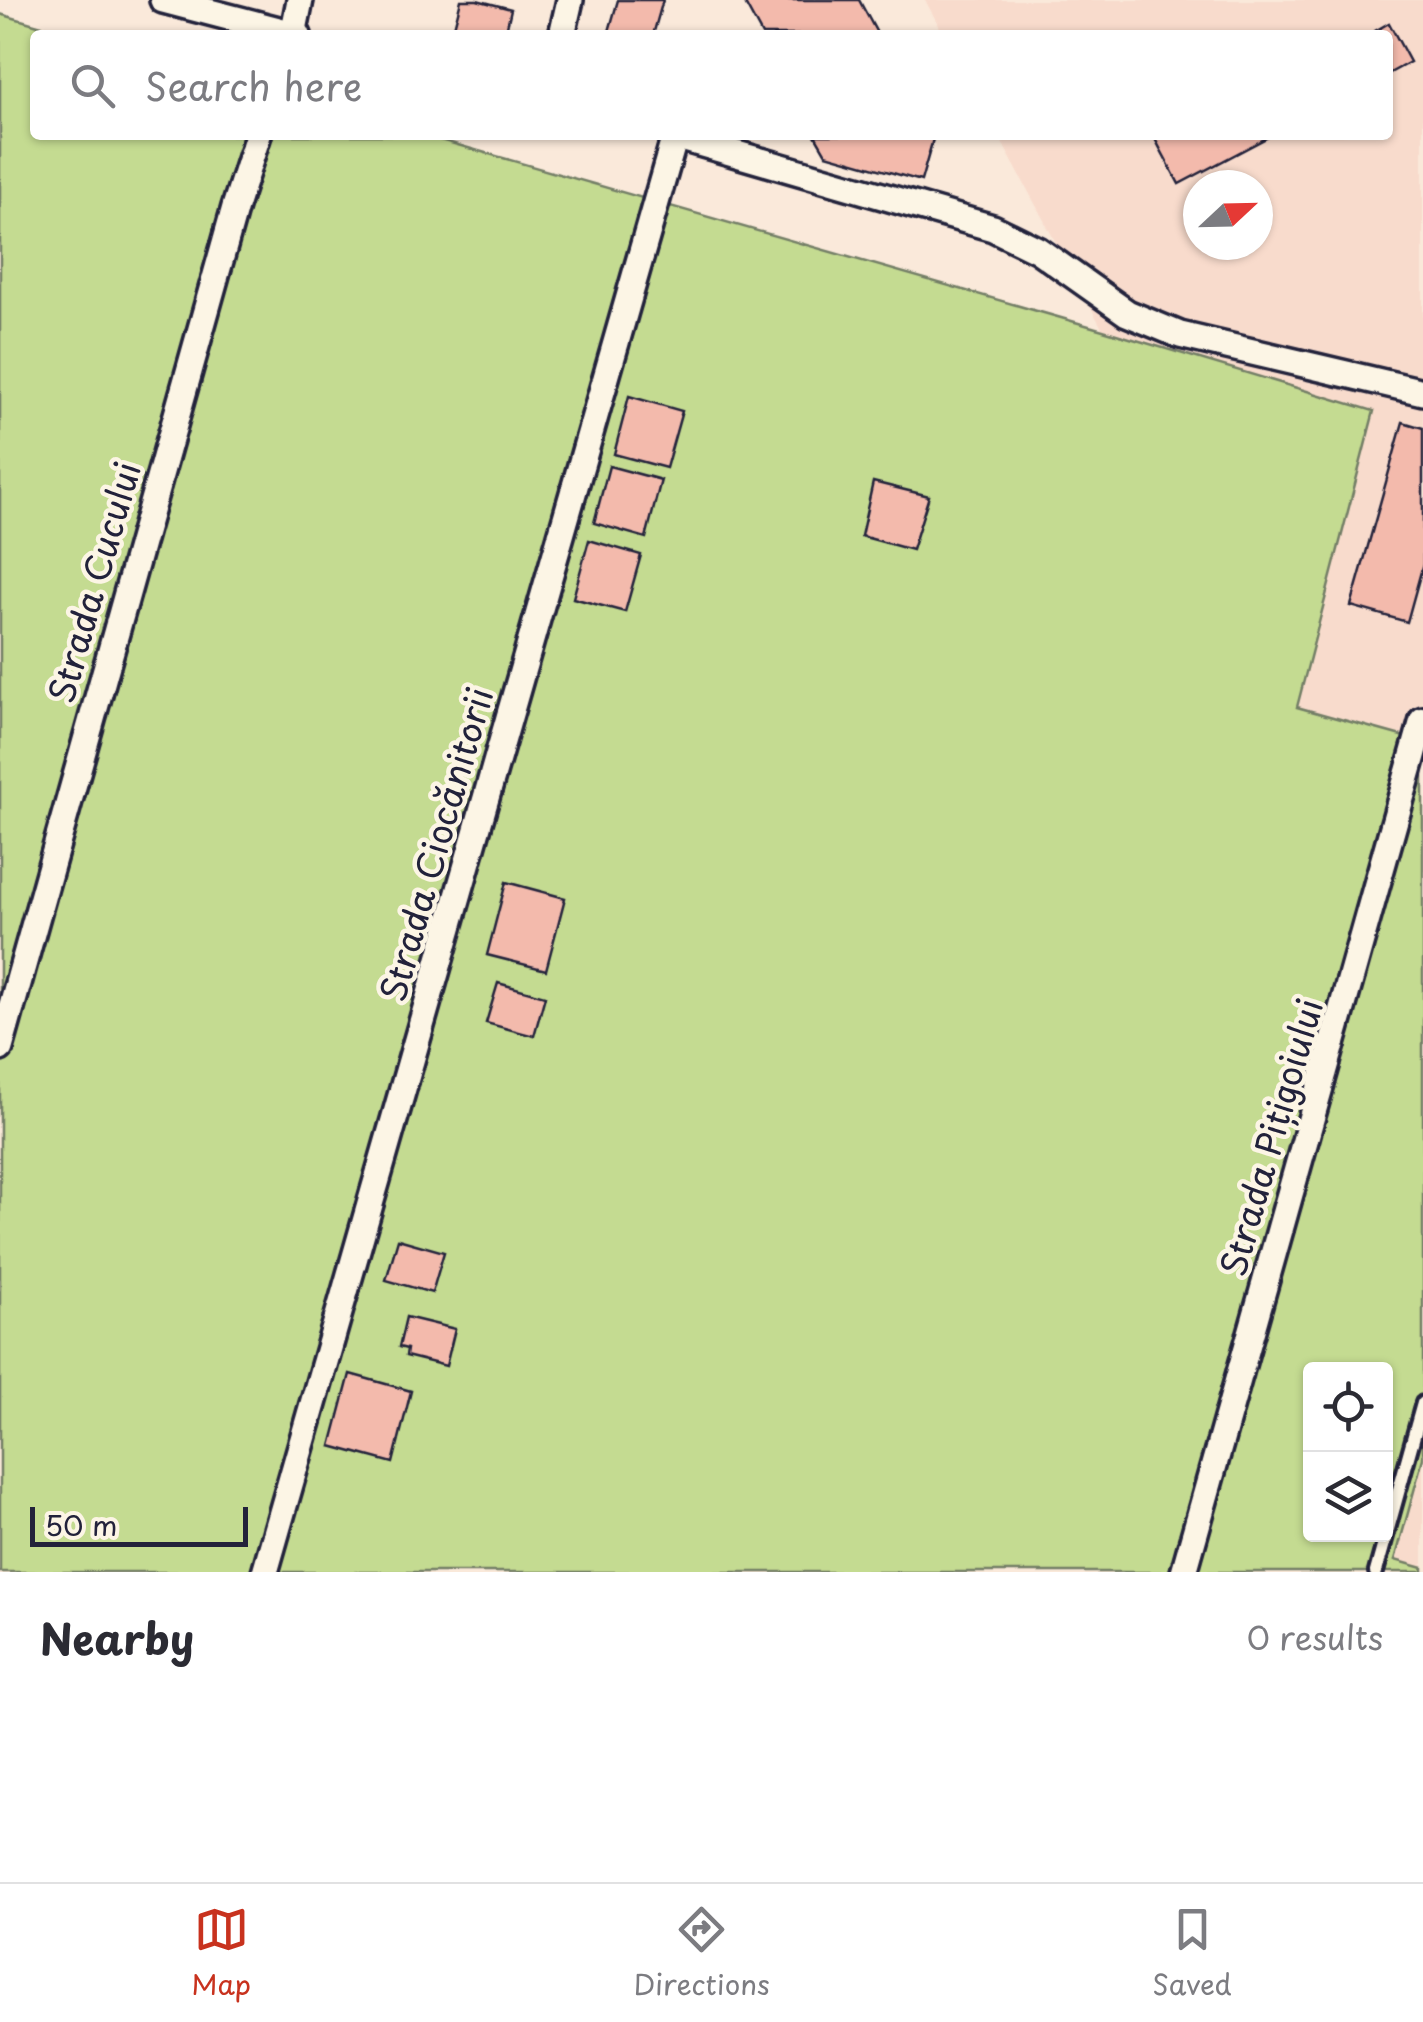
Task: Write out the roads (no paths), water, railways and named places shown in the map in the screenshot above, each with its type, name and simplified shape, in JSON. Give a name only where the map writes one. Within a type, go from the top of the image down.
[{"type":"street","points":[[163,0],[276,30]]},
{"type":"street","points":[[296,30],[300,0]]},
{"type":"street","points":[[563,30],[570,0]]},
{"type":"street","name":"Strada Cucului","points":[[0,1048],[234,207],[256,140]]},
{"type":"street","name":"Strada Ciocănitorii","points":[[264,1572],[672,140]]},
{"type":"street","points":[[687,140],[994,228],[1038,250],[1127,314],[1180,335],[1423,392]]},
{"type":"street","name":"Strada Pițigoiului","points":[[1184,1572],[1423,720]]},
{"type":"lane","points":[[1376,1572],[1423,1403]]}]
